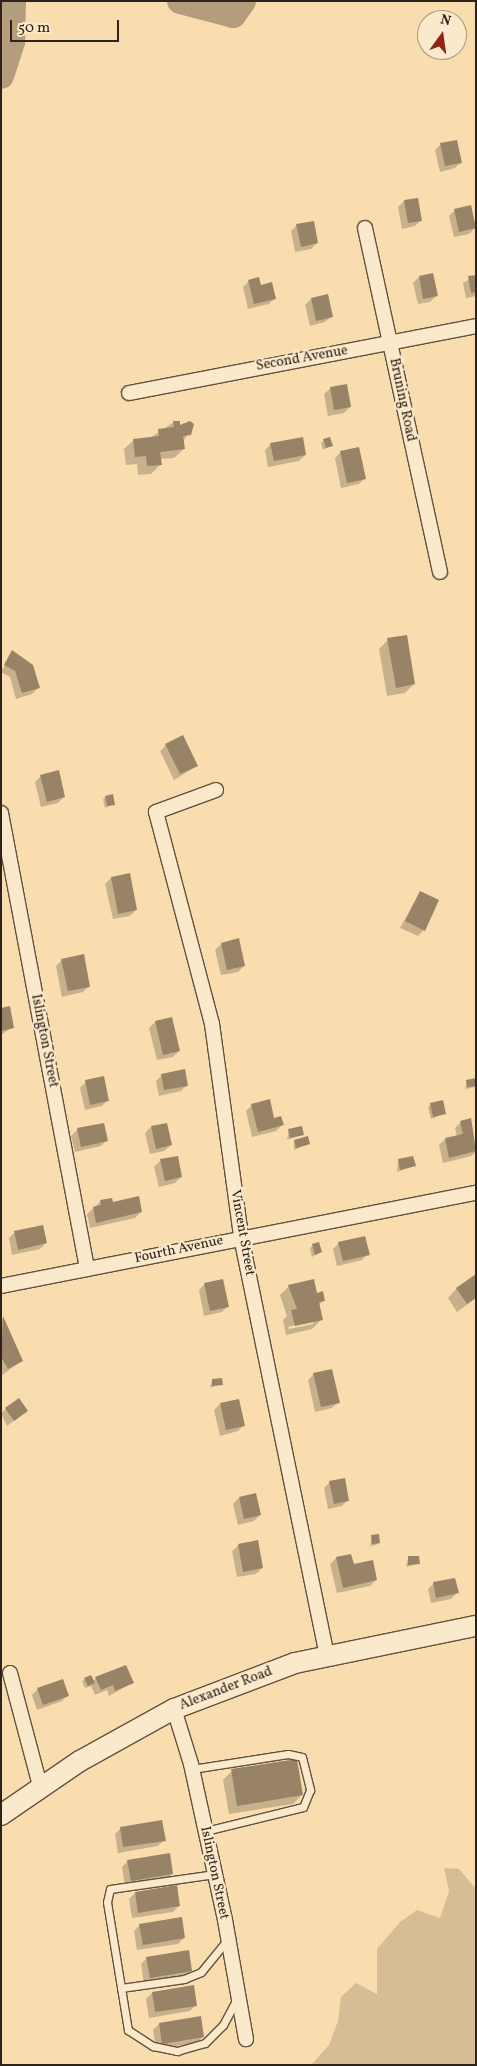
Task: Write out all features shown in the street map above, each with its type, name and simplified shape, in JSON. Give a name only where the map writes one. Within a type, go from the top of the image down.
[{"type":"street","name":"Bruning Road","points":[[365,228],[440,572]]},
{"type":"street","name":"Second Avenue","points":[[129,393],[203,376],[390,345],[476,326]]},
{"type":"street","name":"Vincent Street","points":[[216,790],[156,812],[212,1024],[241,1237],[328,1655]]},
{"type":"street","name":"Islington Street","points":[[1,813],[87,1269]]},
{"type":"street","name":"Fourth Avenue","points":[[1,1286],[241,1237],[476,1193]]},
{"type":"street","name":"Alexander Road","points":[[1,1815],[40,1786],[174,1709],[295,1663],[476,1626]]},
{"type":"street","points":[[10,1673],[40,1786]]},
{"type":"street","name":"Islington Street","points":[[174,1709],[192,1769],[215,1874],[246,2039]]},
{"type":"lane","points":[[192,1769],[288,1754],[302,1757],[310,1790],[303,1807],[205,1831]]},
{"type":"lane","points":[[215,1874],[110,1889],[107,1902],[128,2030],[153,2046],[177,2051],[205,2043],[223,2025],[238,1996]]},
{"type":"lane","points":[[121,1988],[184,1979],[201,1972],[228,1939]]},
{"type":"shaded area","points":[[444,1868],[459,1869],[476,1889],[476,2065],[311,2065],[329,2045],[338,2021],[341,1997],[356,1983],[377,1994],[377,1949],[400,1922],[417,1910],[440,1918],[449,1891]]},
{"type":"building","points":[[457,140],[462,163],[445,166],[440,143]]},
{"type":"building","points":[[418,198],[422,221],[408,223],[404,200]]},
{"type":"building","points":[[471,205],[476,228],[459,232],[454,209]]},
{"type":"building","points":[[314,221],[318,243],[301,247],[296,224]]},
{"type":"building","points":[[433,273],[438,296],[423,299],[419,276]]},
{"type":"building","points":[[476,275],[476,292],[471,293],[468,276]]},
{"type":"building","points":[[259,277],[261,285],[272,282],[276,299],[254,304],[248,280]]},
{"type":"building","points":[[328,294],[333,317],[316,321],[311,298]]},
{"type":"building","points":[[347,384],[351,407],[334,410],[330,387]]},
{"type":"building","points":[[173,421],[180,421],[180,425],[190,421],[194,424],[191,435],[183,436],[185,449],[160,452],[162,465],[147,466],[146,456],[135,457],[133,439],[159,436],[158,429],[174,427]]},
{"type":"building","points":[[303,437],[306,455],[274,461],[270,443]]},
{"type":"building","points":[[330,437],[333,446],[326,448],[323,439]]},
{"type":"building","points":[[359,447],[366,479],[347,483],[340,451]]},
{"type":"building","points":[[407,635],[415,684],[396,688],[387,638]]},
{"type":"building","points":[[12,650],[33,665],[40,688],[22,693],[15,671],[4,665]]},
{"type":"building","points":[[183,735],[198,766],[180,774],[165,744]]},
{"type":"building","points":[[59,770],[65,797],[47,802],[40,775]]},
{"type":"building","points":[[113,794],[115,805],[107,806],[105,796]]},
{"type":"building","points":[[130,873],[137,910],[118,914],[111,877]]},
{"type":"building","points":[[420,891],[439,900],[425,931],[405,921]]},
{"type":"building","points":[[239,938],[245,966],[227,970],[221,943]]},
{"type":"building","points":[[84,954],[90,987],[68,991],[61,959]]},
{"type":"building","points":[[10,1006],[14,1028],[1,1031],[1,1008]]},
{"type":"building","points":[[172,1017],[180,1051],[163,1055],[155,1021]]},
{"type":"building","points":[[185,1069],[188,1086],[164,1090],[161,1074]]},
{"type":"building","points":[[104,1076],[109,1101],[90,1105],[85,1080]]},
{"type":"building","points":[[476,1078],[476,1086],[467,1087],[466,1080]]},
{"type":"building","points":[[270,1099],[274,1118],[281,1116],[284,1125],[258,1132],[251,1104]]},
{"type":"building","points":[[443,1100],[446,1114],[433,1117],[430,1103]]},
{"type":"building","points":[[471,1118],[476,1151],[449,1158],[445,1138],[463,1134],[460,1121]]},
{"type":"building","points":[[104,1123],[108,1141],[81,1147],[77,1128]]},
{"type":"building","points":[[167,1123],[172,1145],[156,1149],[151,1126]]},
{"type":"building","points":[[302,1126],[304,1135],[290,1138],[288,1129]]},
{"type":"building","points":[[308,1136],[310,1144],[296,1148],[294,1140]]},
{"type":"building","points":[[178,1156],[182,1177],[165,1181],[160,1159]]},
{"type":"building","points":[[413,1156],[416,1166],[400,1170],[398,1159]]},
{"type":"building","points":[[139,1196],[142,1212],[96,1223],[93,1207],[101,1205],[100,1200],[112,1198],[113,1202]]},
{"type":"building","points":[[43,1225],[47,1243],[18,1250],[14,1231]]},
{"type":"building","points":[[365,1236],[370,1255],[343,1261],[338,1242]]},
{"type":"building","points":[[319,1242],[322,1252],[315,1255],[312,1244]]},
{"type":"building","points":[[476,1274],[476,1298],[467,1304],[456,1288]]},
{"type":"building","points":[[223,1279],[229,1307],[210,1311],[204,1283]]},
{"type":"building","points":[[314,1279],[317,1293],[323,1291],[325,1301],[319,1302],[323,1320],[295,1326],[291,1310],[297,1309],[288,1285]]},
{"type":"building","points":[[3,1316],[23,1361],[8,1369],[1,1357]]},
{"type":"building","points":[[332,1369],[340,1403],[321,1407],[313,1373]]},
{"type":"building","points":[[222,1378],[223,1385],[212,1386],[212,1379]]},
{"type":"building","points":[[19,1398],[28,1411],[14,1421],[5,1408]]},
{"type":"building","points":[[239,1399],[245,1426],[226,1430],[220,1403]]},
{"type":"building","points":[[345,1478],[349,1501],[334,1504],[329,1481]]},
{"type":"building","points":[[256,1493],[261,1515],[244,1519],[239,1497]]},
{"type":"building","points":[[379,1534],[380,1543],[372,1544],[371,1535]]},
{"type":"building","points":[[258,1540],[263,1568],[243,1572],[238,1544]]},
{"type":"building","points":[[351,1554],[354,1564],[373,1560],[377,1580],[343,1588],[336,1557]]},
{"type":"building","points":[[408,1556],[419,1556],[420,1564],[408,1565]]},
{"type":"building","points":[[455,1578],[459,1593],[436,1598],[433,1582]]},
{"type":"building","points":[[126,1665],[134,1683],[115,1691],[113,1685],[101,1690],[95,1677]]},
{"type":"building","points":[[91,1675],[95,1683],[88,1686],[84,1678]]},
{"type":"building","points":[[63,1679],[69,1696],[43,1705],[37,1688]]},
{"type":"building","points":[[297,1759],[303,1795],[237,1806],[231,1769]]},
{"type":"building","points":[[162,1820],[166,1841],[123,1847],[120,1827]]},
{"type":"building","points":[[170,1853],[173,1874],[131,1881],[127,1860]]},
{"type":"building","points":[[177,1885],[180,1906],[138,1913],[135,1892]]},
{"type":"building","points":[[182,1917],[185,1938],[143,1945],[139,1924]]},
{"type":"building","points":[[189,1950],[192,1971],[150,1978],[146,1957]]},
{"type":"building","points":[[194,1985],[197,2006],[155,2012],[152,1992]]},
{"type":"building","points":[[201,2016],[204,2037],[162,2044],[159,2023]]},
{"type":"waterway","points":[[1,76],[12,42],[13,1]]},
{"type":"waterway","points":[[180,1],[233,15],[243,1]]}]
